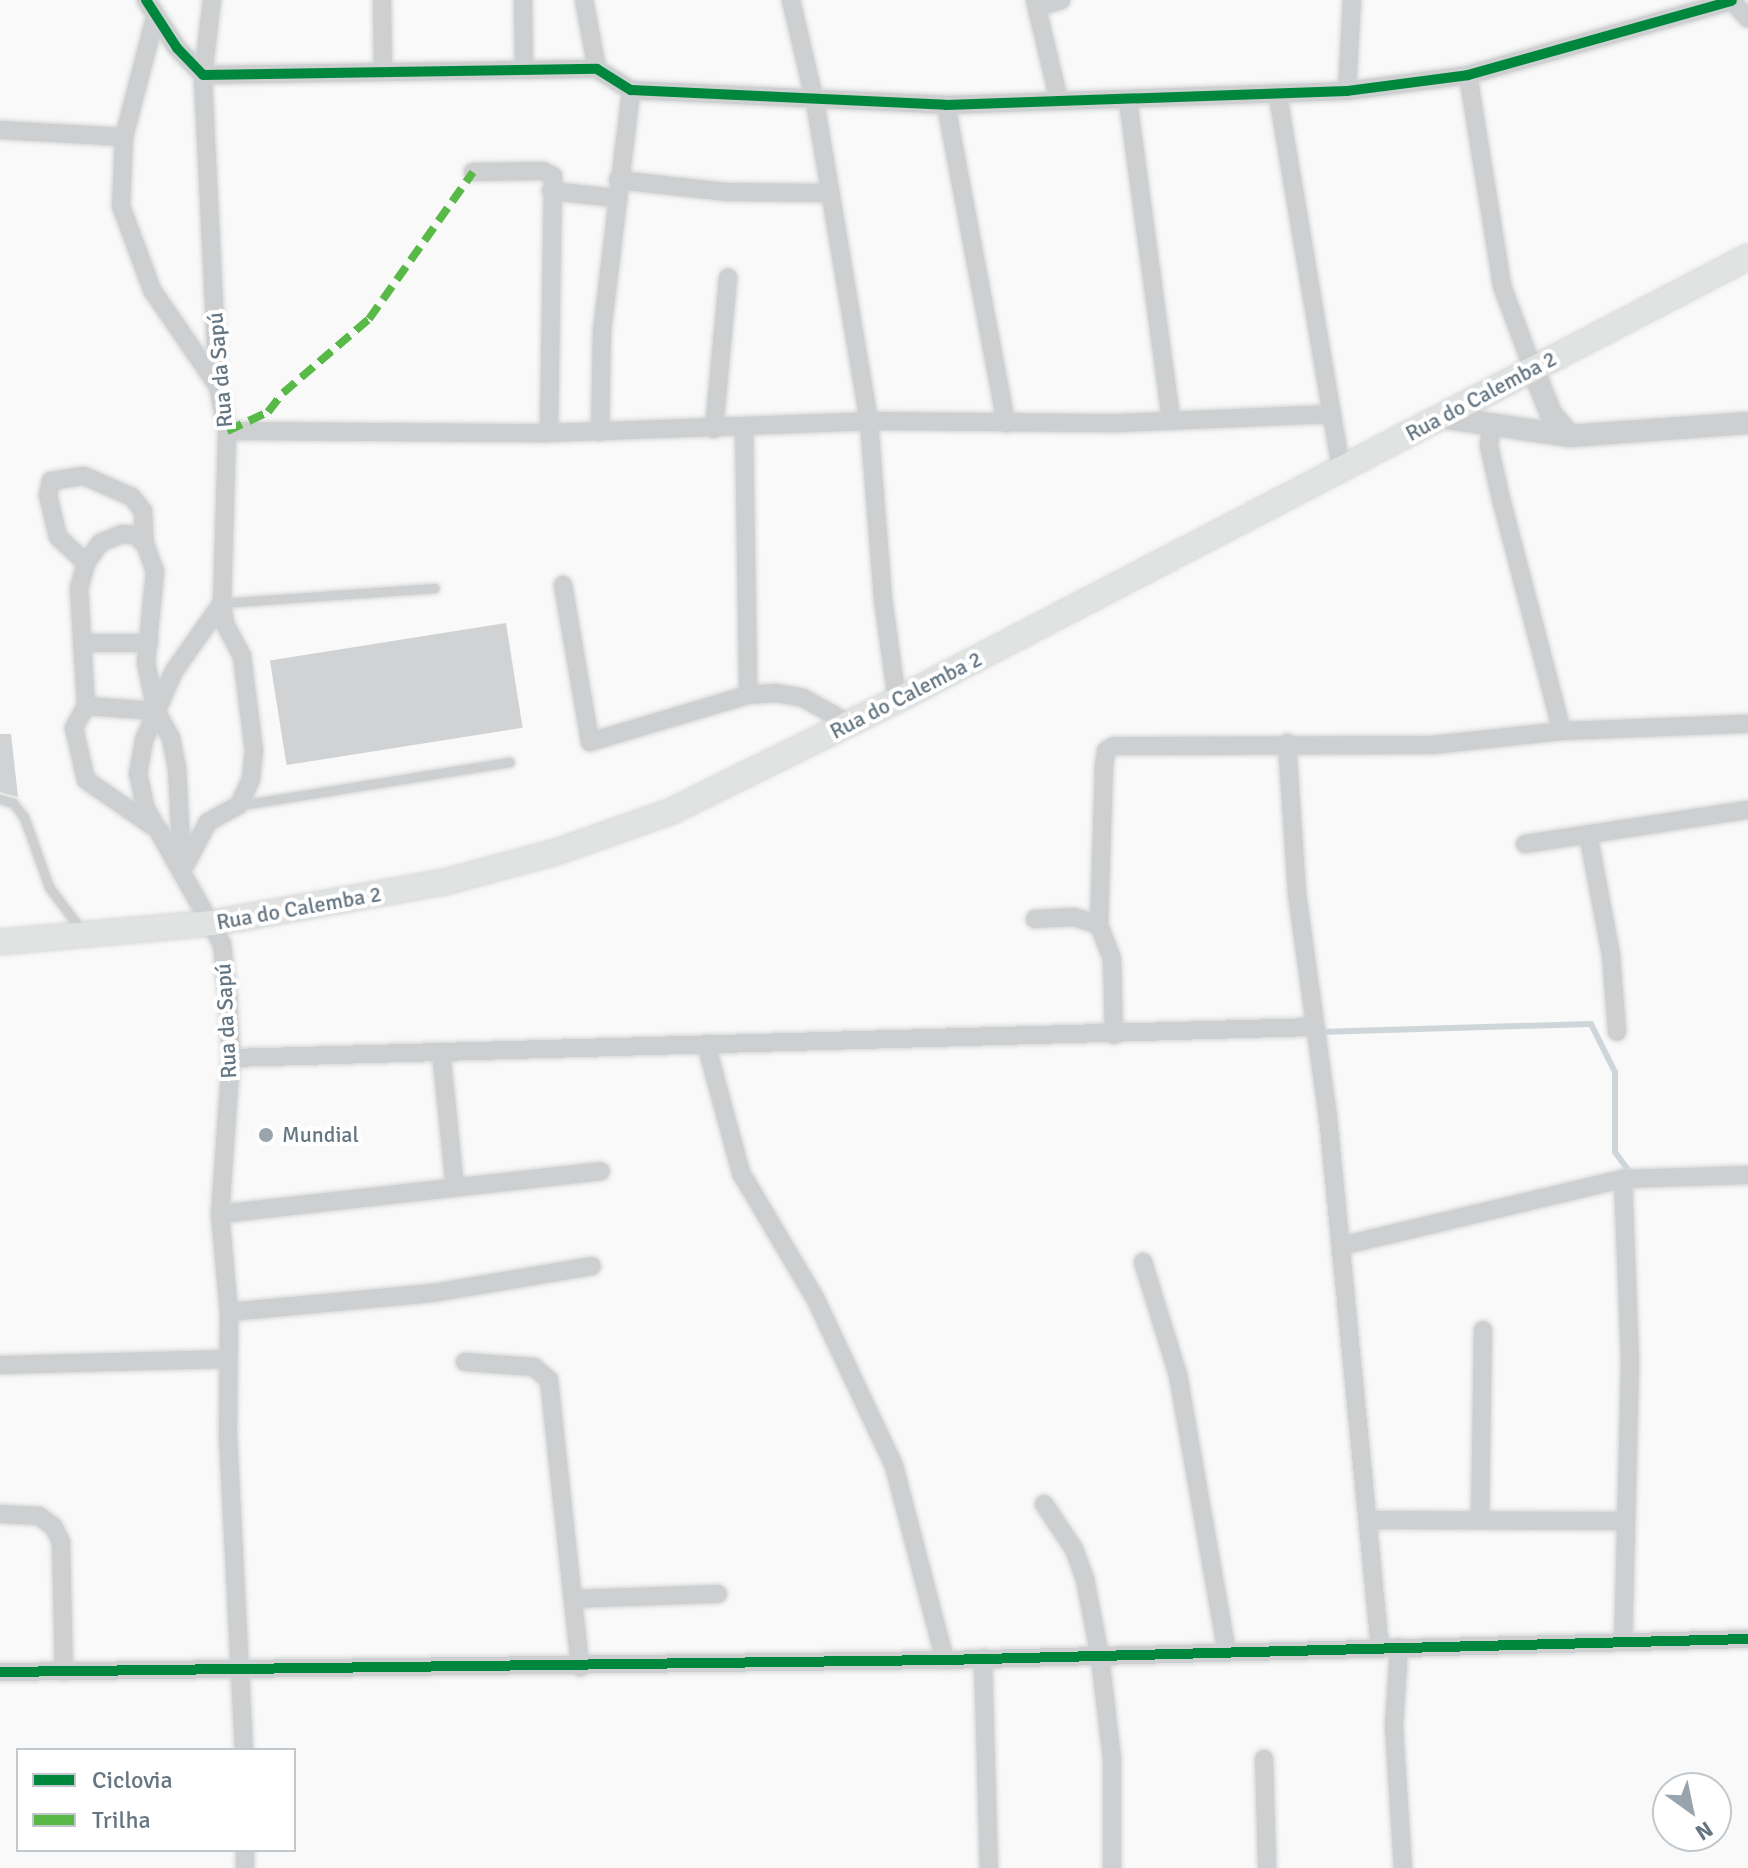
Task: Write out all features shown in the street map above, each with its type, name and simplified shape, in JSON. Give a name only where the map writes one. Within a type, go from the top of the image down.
[{"type":"main road","name":"Rua do Calemba 2","points":[[0,942],[212,923],[445,882],[559,851],[672,811],[897,700],[1748,257]]},
{"type":"street","points":[[146,0],[155,18],[203,75],[383,69],[597,69],[631,90],[815,102],[946,105],[1278,96],[1347,91],[1468,75],[1732,0],[1748,18]]},
{"type":"street","name":"Rua da Sapú","points":[[212,0],[203,75],[218,386],[227,431],[222,603],[225,624],[242,656],[254,751],[251,779],[239,805]]},
{"type":"street","points":[[382,0],[383,69]]},
{"type":"street","points":[[523,0],[524,68]]},
{"type":"street","points":[[584,0],[597,69]]},
{"type":"street","points":[[791,0],[815,102],[869,421],[883,599],[897,700]]},
{"type":"street","points":[[1059,101],[1036,4],[1061,0]]},
{"type":"street","points":[[1347,91],[1352,0]]},
{"type":"street","points":[[155,18],[124,137],[121,206],[133,247],[152,290],[218,386]]},
{"type":"street","points":[[1468,75],[1502,286],[1551,414],[1570,436]]},
{"type":"street","points":[[600,432],[602,331],[616,189],[631,90]]},
{"type":"street","points":[[1278,96],[1341,469]]},
{"type":"street","points":[[1128,101],[1171,421]]},
{"type":"street","points":[[946,105],[1006,423]]},
{"type":"street","points":[[0,130],[124,137]]},
{"type":"street","points":[[473,172],[548,172],[551,191],[549,433]]},
{"type":"street","points":[[551,191],[616,189],[828,193]]},
{"type":"street","points":[[714,429],[728,278]]},
{"type":"street","points":[[227,431],[549,433],[869,421],[1171,421],[1332,414]]},
{"type":"street","points":[[1441,417],[1491,427],[1570,436],[1748,423]]},
{"type":"street","points":[[744,426],[748,695]]},
{"type":"street","points":[[1491,427],[1489,446],[1497,483],[1562,731]]},
{"type":"street","points":[[86,563],[58,537],[48,495],[51,481],[84,476],[132,497],[143,511],[145,544],[155,571],[146,663],[156,711],[171,738],[184,827],[182,871]]},
{"type":"street","points":[[145,544],[135,535],[122,534],[100,543],[86,563],[79,588],[86,706],[74,728],[86,780],[161,831],[208,822],[239,805]]},
{"type":"street","points":[[563,585],[590,742],[748,695],[803,698],[850,724]]},
{"type":"street","name":"Rua da Sapú","points":[[222,603],[174,671],[156,711],[138,773],[145,807],[222,944],[231,1058],[220,1214],[229,1312],[228,1359],[244,1748]]},
{"type":"street","points":[[82,643],[149,643]]},
{"type":"street","points":[[86,706],[156,711]]},
{"type":"street","points":[[1114,1035],[1112,959],[1099,925],[1106,751],[1114,746],[1287,743],[1432,745],[1562,731],[1748,724]]},
{"type":"street","points":[[1287,743],[1297,894],[1341,1246],[1368,1520],[1390,1648],[1403,1868]]},
{"type":"street","points":[[1525,844],[1748,810]]},
{"type":"street","points":[[182,871],[208,822]]},
{"type":"street","points":[[1588,834],[1611,955],[1617,1032]]},
{"type":"street","points":[[1035,919],[1074,917],[1099,925]]},
{"type":"street","points":[[231,1058],[1316,1027]]},
{"type":"street","points":[[706,1044],[741,1173],[815,1298],[894,1466],[945,1660]]},
{"type":"street","points":[[441,1052],[455,1187]]},
{"type":"street","points":[[220,1214],[601,1171]]},
{"type":"street","points":[[1341,1246],[1623,1179],[1748,1175]]},
{"type":"street","points":[[1623,1179],[1630,1335],[1623,1642]]},
{"type":"street","points":[[1143,1262],[1178,1375],[1227,1652]]},
{"type":"street","points":[[229,1312],[433,1293],[592,1266]]},
{"type":"street","points":[[1480,1517],[1483,1330]]},
{"type":"street","points":[[0,1365],[228,1359]]},
{"type":"street","points":[[465,1362],[534,1367],[549,1380],[580,1667]]},
{"type":"street","points":[[1044,1504],[1074,1549],[1085,1579],[1100,1657],[1112,1759],[1112,1868]]},
{"type":"street","points":[[0,1514],[39,1516],[53,1526],[61,1542],[64,1672]]},
{"type":"street","points":[[1368,1520],[1480,1517],[1624,1521]]},
{"type":"street","points":[[573,1599],[718,1594]]},
{"type":"street","points":[[0,1672],[580,1667],[1100,1657],[1748,1639]]},
{"type":"street","points":[[983,1658],[989,1868]]},
{"type":"street","points":[[1264,1759],[1267,1868]]},
{"type":"lane","points":[[222,603],[434,588]]},
{"type":"lane","points":[[239,805],[510,762]]},
{"type":"lane","points":[[0,799],[13,803],[24,817],[49,887],[84,933]]},
{"type":"building","points":[[506,623],[523,728],[287,765],[270,660]]},
{"type":"building","points":[[0,734],[11,734],[18,797],[0,792]]},
{"type":"waterway","points":[[1319,1032],[1591,1024],[1615,1072],[1615,1152],[1631,1174]]},
{"type":"marked path","points":[[227,431],[268,412],[283,393],[369,319],[473,172]]},
{"type":"cycle path","points":[[146,0],[177,48],[203,75],[597,69],[631,90],[946,105],[1347,91],[1468,75],[1732,1]]},
{"type":"cycle path","points":[[0,1672],[945,1660],[1748,1639]]},
{"type":"place","name":"Mundial","points":[[266,1135]]}]
